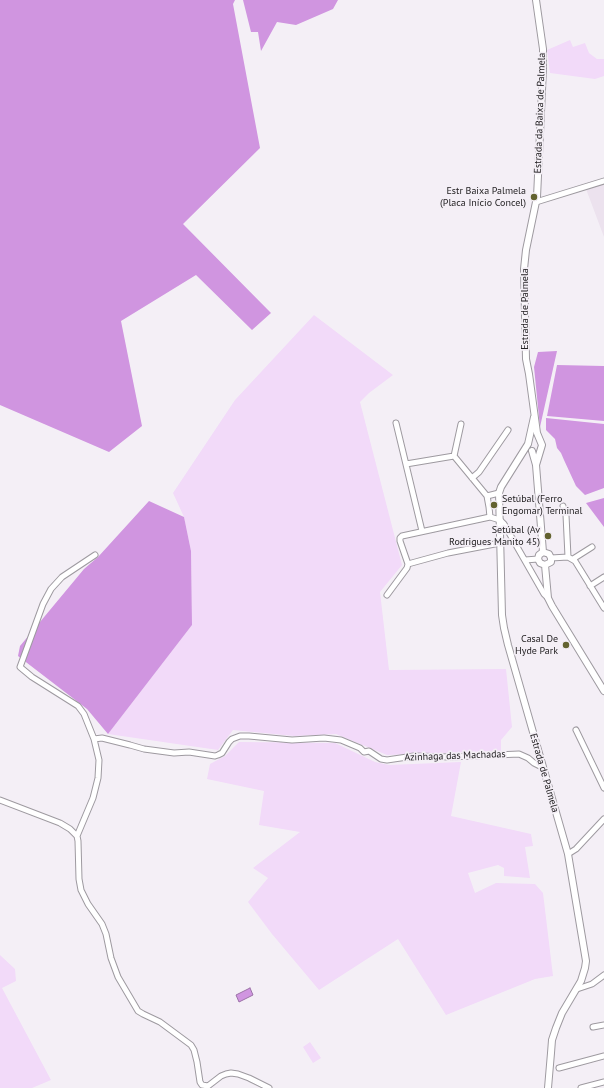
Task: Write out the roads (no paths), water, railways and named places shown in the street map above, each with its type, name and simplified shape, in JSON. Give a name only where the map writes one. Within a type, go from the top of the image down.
[{"type":"street","name":"Estrada da Baixa de Palmela","points":[[536,0],[543,58],[536,202]]},
{"type":"street","points":[[536,202],[604,181]]},
{"type":"street","name":"Estrada de Palmela","points":[[536,202],[526,250],[524,269],[526,316],[525,350],[534,417],[537,434],[540,441]]},
{"type":"street","name":"Estrada de Palmela","points":[[534,417],[529,443],[524,448],[520,458],[501,487],[499,493],[501,601],[504,628],[542,767],[568,854],[586,961],[583,975],[577,989],[569,1001],[552,1040],[548,1088]]},
{"type":"street","points":[[396,423],[422,532]]},
{"type":"street","points":[[454,456],[461,424]]},
{"type":"street","points":[[472,478],[479,472],[508,430]]},
{"type":"street","points":[[536,465],[542,445],[540,441],[534,438],[529,443],[529,448],[532,451],[536,465],[543,537],[543,552],[540,554],[538,559]]},
{"type":"street","points":[[532,451],[536,452],[540,449]]},
{"type":"street","name":"Estrada de Palmela","points":[[520,458],[532,451]]},
{"type":"street","points":[[406,464],[454,456]]},
{"type":"street","points":[[454,456],[487,496],[490,517]]},
{"type":"street","points":[[487,496],[499,493]]},
{"type":"street","points":[[563,506],[566,515],[570,558],[577,563],[604,608]]},
{"type":"street","points":[[387,595],[407,568],[408,564],[400,541],[402,536],[490,517],[500,520],[604,691]]},
{"type":"street","points":[[408,564],[448,553],[500,543]]},
{"type":"street","points":[[551,558],[570,558],[592,547]]},
{"type":"street","points":[[543,552],[549,554],[551,558]]},
{"type":"street","points":[[76,836],[93,798],[98,778],[99,760],[94,739],[84,714],[78,706],[32,677],[20,667],[43,604],[51,589],[62,577],[95,555]]},
{"type":"street","points":[[546,565],[549,564],[551,558]]},
{"type":"street","points":[[525,560],[538,559]]},
{"type":"street","points":[[538,559],[540,563],[546,565]]},
{"type":"street","points":[[546,565],[548,598]]},
{"type":"street","points":[[590,586],[604,577]]},
{"type":"street","points":[[576,730],[604,788]]},
{"type":"street","name":"Azinhaga das Machadas","points":[[94,739],[102,738],[144,749],[174,753],[189,752],[215,756],[222,753],[232,739],[240,736],[292,740],[324,738],[341,740],[360,748],[364,752],[369,751],[381,759],[387,760],[414,756],[450,757],[519,754],[542,767]]},
{"type":"street","points":[[0,800],[60,823],[70,829],[76,836],[78,841],[79,879],[81,890],[88,904],[102,924],[106,934],[111,958],[118,977],[136,1009],[140,1013],[160,1022],[191,1045],[194,1050],[200,1082],[202,1085],[208,1086],[221,1076],[238,1074],[250,1078],[268,1088]]},
{"type":"street","points":[[568,854],[576,849],[604,819]]},
{"type":"street","points":[[577,989],[592,984],[604,975]]},
{"type":"street","points":[[593,1026],[604,1025]]},
{"type":"street","points":[[559,1068],[604,1056]]},
{"type":"street","points":[[581,1088],[604,1082]]},
{"type":"place","name":"Estr Baixa Palmela (Placa Início Concel)","points":[[534,197]]},
{"type":"place","name":"Setúbal (Ferro Engomar) Terminal","points":[[494,505]]},
{"type":"place","name":"Setúbal (Av Rodrigues Manito 45)","points":[[548,536]]},
{"type":"place","name":"Casal De Hyde Park","points":[[566,645]]}]
